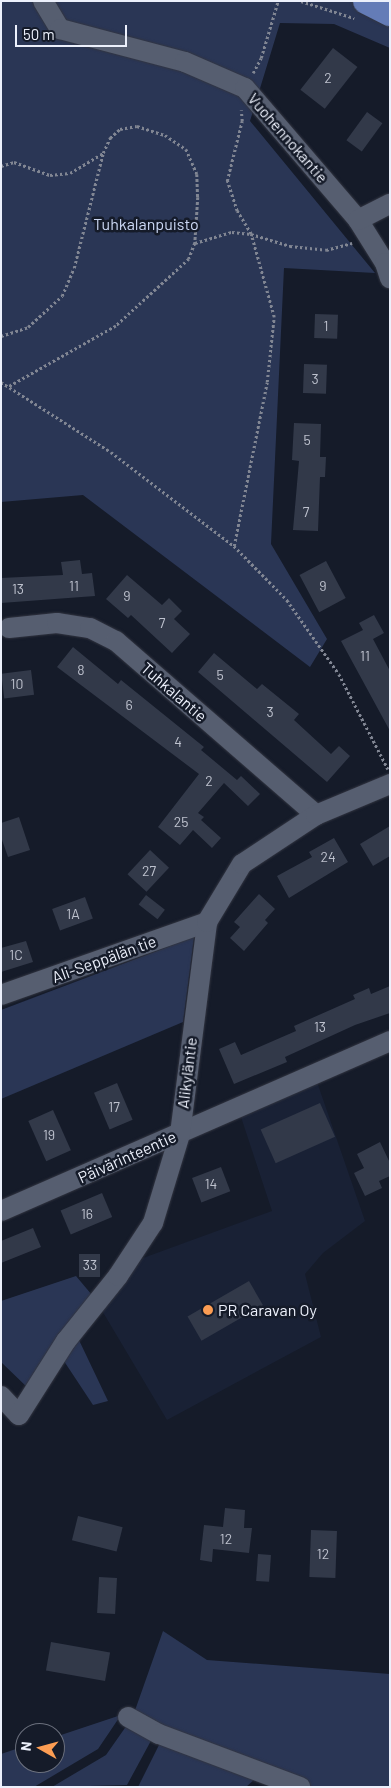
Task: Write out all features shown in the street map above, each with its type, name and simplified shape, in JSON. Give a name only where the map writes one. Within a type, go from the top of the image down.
[{"type":"main road","points":[[361,10],[390,13]]},
{"type":"street","name":"Vuohennokantie","points":[[43,1],[60,29],[185,62],[245,88],[361,228],[385,263],[390,278]]},
{"type":"street","points":[[361,228],[390,204]]},
{"type":"street","name":"Tuhkalantie","points":[[10,628],[57,623],[90,628],[116,641],[316,815]]},
{"type":"street","name":"Alikyläntie","points":[[1,1396],[19,1415],[66,1341],[118,1276],[153,1224],[180,1134],[207,922],[242,864],[316,815],[390,784]]},
{"type":"street","name":"Ali-Seppälän tie","points":[[1,995],[207,922]]},
{"type":"street","name":"Päivärinteentie","points":[[1,1211],[180,1134],[240,1104],[390,1041]]},
{"type":"street","points":[[128,1717],[159,1734],[300,1787]]},
{"type":"path","points":[[234,546],[267,382],[274,317],[251,234],[237,211],[227,181],[242,122],[240,104],[245,88],[261,58],[278,1]]},
{"type":"path","points":[[301,1],[361,10]]},
{"type":"path","points":[[1,336],[28,327],[62,296],[74,268],[103,153],[110,138],[120,129],[137,126],[165,135],[186,149],[197,174],[195,243],[189,259],[116,326],[8,387]]},
{"type":"path","points":[[1,166],[14,162],[50,175],[70,173],[103,153]]},
{"type":"path","points":[[195,243],[232,232],[251,234],[290,246],[326,250],[361,228]]},
{"type":"path","points":[[1,382],[111,452],[234,546],[287,600],[339,674],[390,772]]},
{"type":"shaded area","points":[[316,1079],[365,1221],[323,1253],[305,1274],[321,1337],[167,1420],[101,1309],[143,1258],[272,1211],[239,1111]]},
{"type":"green space","name":"Tuhkalanpuisto","points":[[1,1],[390,1],[390,48],[334,24],[280,23],[250,121],[375,273],[284,268],[271,544],[327,639],[310,667],[83,495],[1,502]]},
{"type":"green space","points":[[194,937],[183,1022],[1,1099],[1,1010]]},
{"type":"green space","points":[[76,1276],[97,1301],[78,1338],[108,1401],[93,1405],[56,1349],[29,1389],[1,1362],[1,1301]]},
{"type":"green space","points":[[163,1631],[207,1660],[390,1674],[390,1787],[311,1787],[133,1716]]},
{"type":"green space","points":[[121,1715],[98,1749],[65,1769],[65,1734]]},
{"type":"green space","points":[[127,1725],[153,1737],[127,1785],[52,1787],[106,1755]]},
{"type":"green space","points":[[161,1741],[256,1778],[246,1787],[138,1787]]},
{"type":"green space","points":[[15,1749],[15,1773],[58,1773],[34,1787],[1,1787],[1,1754]]},
{"type":"building","points":[[333,48],[357,67],[325,109],[300,90]]},
{"type":"building","points":[[367,112],[382,123],[362,151],[346,140]]},
{"type":"building","points":[[315,314],[338,315],[337,339],[314,338]]},
{"type":"building","points":[[304,364],[327,365],[326,394],[303,393]]},
{"type":"building","points":[[294,423],[321,424],[320,457],[326,457],[325,477],[320,477],[318,531],[293,530],[299,461],[292,460]]},
{"type":"building","points":[[80,560],[82,574],[92,573],[95,596],[1,603],[1,578],[63,575],[61,562]]},
{"type":"building","points":[[326,561],[346,598],[319,612],[300,575]]},
{"type":"building","points":[[127,575],[162,605],[169,598],[182,611],[174,619],[190,634],[172,653],[131,615],[128,618],[106,599]]},
{"type":"building","points":[[374,615],[384,633],[373,639],[390,671],[390,731],[341,641],[363,630],[359,623]]},
{"type":"building","points":[[73,647],[118,684],[121,680],[204,747],[201,750],[237,780],[241,776],[260,794],[248,806],[224,783],[198,813],[204,817],[201,820],[221,838],[212,848],[193,830],[180,845],[158,827],[199,774],[57,667]]},
{"type":"building","points":[[214,653],[257,689],[262,684],[299,714],[294,720],[331,754],[339,746],[350,756],[327,782],[198,672]]},
{"type":"building","points":[[31,670],[34,695],[4,698],[1,674]]},
{"type":"building","points":[[19,817],[30,850],[8,857],[1,837],[1,823]]},
{"type":"building","points":[[390,826],[390,856],[373,866],[360,844]]},
{"type":"building","points":[[334,838],[348,862],[289,898],[277,876],[312,857],[309,852]]},
{"type":"building","points":[[150,850],[169,868],[147,892],[127,874]]},
{"type":"building","points":[[259,894],[275,909],[265,920],[268,923],[244,951],[230,938],[240,927],[234,922]]},
{"type":"building","points":[[146,895],[165,910],[158,919],[139,904]]},
{"type":"building","points":[[85,897],[93,919],[60,931],[52,909]]},
{"type":"building","points":[[26,941],[33,962],[1,972],[1,948]]},
{"type":"building","points":[[390,986],[390,1013],[355,1025],[285,1057],[287,1062],[234,1084],[219,1049],[235,1042],[241,1055],[296,1031],[294,1026],[355,999],[353,995],[369,988],[371,994]]},
{"type":"building","points":[[117,1083],[133,1120],[110,1130],[94,1093]]},
{"type":"building","points":[[320,1103],[335,1137],[276,1163],[261,1129]]},
{"type":"building","points":[[53,1110],[71,1150],[46,1161],[28,1121]]},
{"type":"building","points":[[380,1142],[390,1163],[390,1176],[379,1181],[382,1188],[365,1196],[354,1173],[364,1168],[357,1154]]},
{"type":"building","points":[[221,1167],[230,1191],[201,1202],[192,1178]]},
{"type":"building","points":[[102,1193],[112,1217],[71,1235],[61,1211]]},
{"type":"building","points":[[33,1228],[41,1247],[1,1263],[1,1241]]},
{"type":"building","points":[[79,1254],[100,1254],[100,1277],[79,1277]]},
{"type":"building","points":[[249,1281],[263,1305],[202,1341],[188,1316]]},
{"type":"building","points":[[225,1508],[245,1510],[244,1528],[252,1528],[249,1553],[213,1549],[212,1562],[200,1560],[204,1525],[223,1527]]},
{"type":"building","points":[[78,1516],[123,1527],[117,1551],[72,1540]]},
{"type":"building","points":[[311,1530],[337,1531],[335,1578],[309,1577]]},
{"type":"building","points":[[258,1554],[271,1555],[269,1582],[256,1581]]},
{"type":"building","points":[[99,1577],[117,1578],[115,1614],[97,1613]]},
{"type":"building","points":[[51,1642],[110,1652],[105,1681],[46,1671]]},
{"type":"place","name":"PR Caravan Oy","points":[[208,1310]]}]
